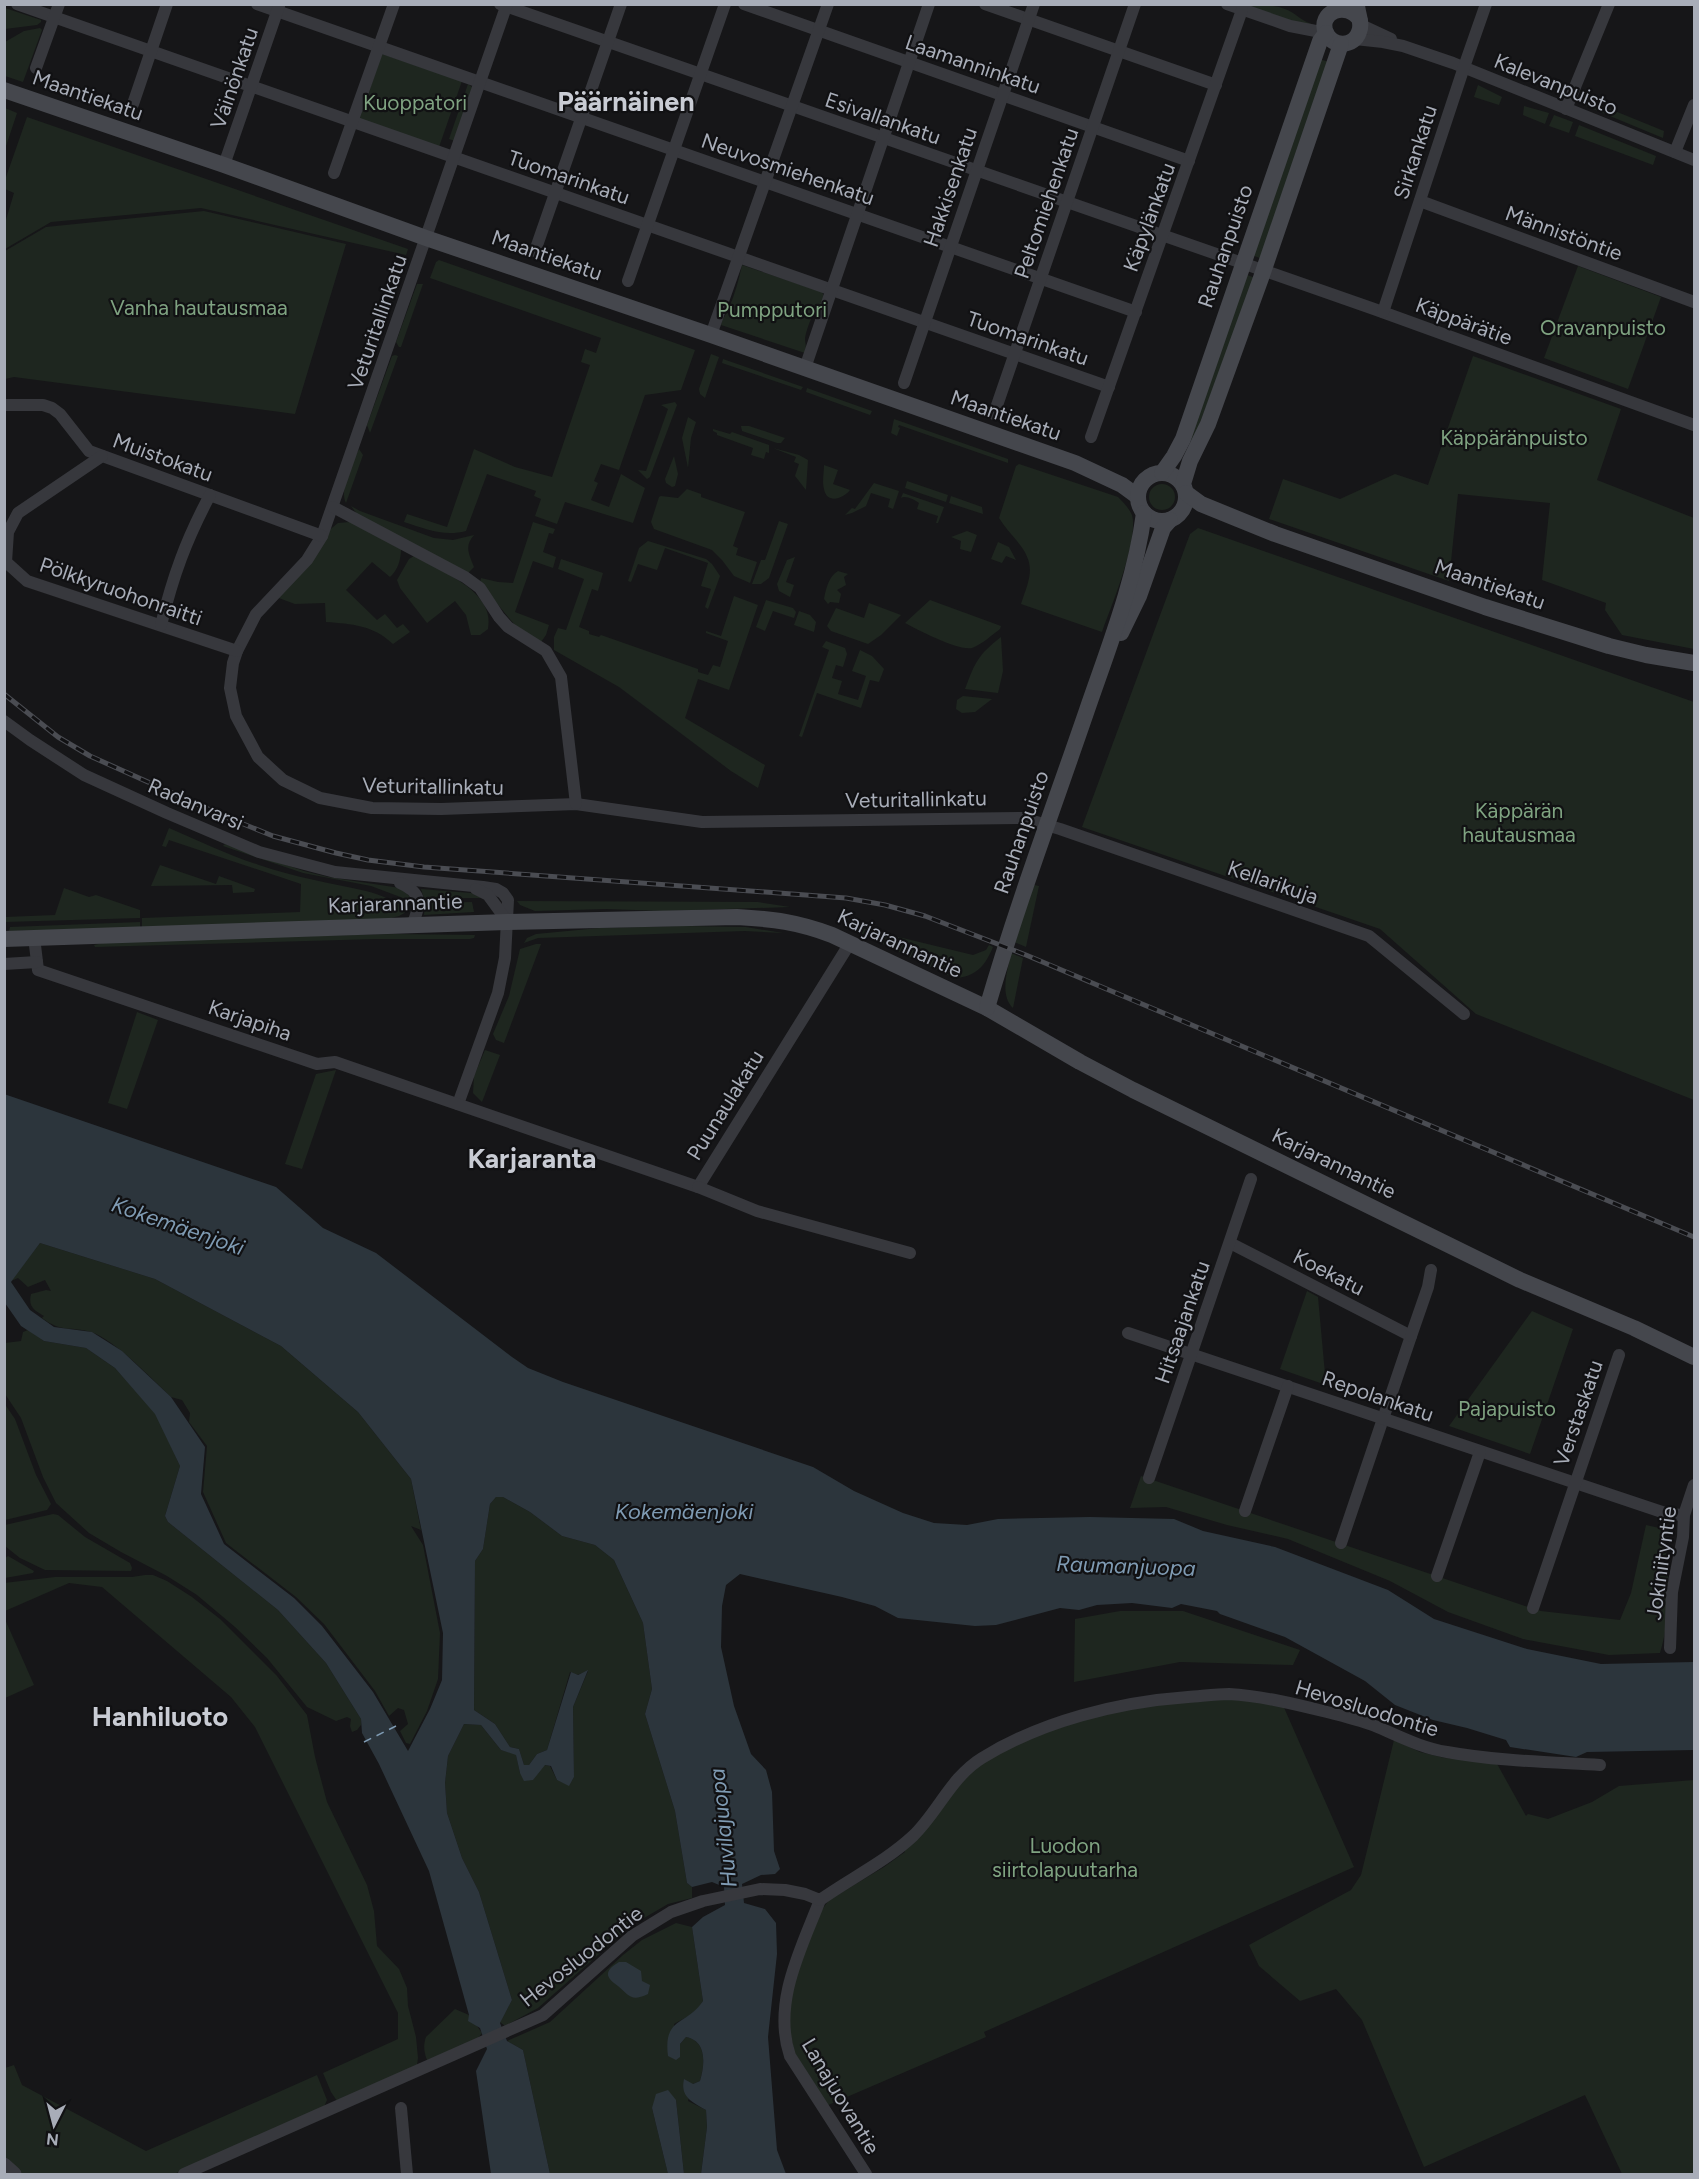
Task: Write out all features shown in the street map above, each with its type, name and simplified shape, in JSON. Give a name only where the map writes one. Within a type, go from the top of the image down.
[{"type":"main road","points":[[1333,6],[1352,11],[1355,26],[1332,40],[1325,28],[1327,17],[1333,6]]},
{"type":"main road","name":"Rauhanpuisto","points":[[1156,474],[1174,456],[1183,439],[1355,26]]},
{"type":"main road","name":"Rauhanpuisto","points":[[1184,488],[1190,461],[1208,424],[1320,41],[1326,33]]},
{"type":"main road","name":"Maantiekatu","points":[[4,90],[1075,463],[1122,485],[1137,496]]},
{"type":"main road","name":"Maantiekatu","points":[[1075,463],[1125,474],[1156,474]]},
{"type":"main road","points":[[1156,474],[1178,478],[1184,488],[1184,506],[1174,518],[1152,519],[1139,505],[1137,496],[1143,482],[1156,474]]},
{"type":"main road","name":"Maantiekatu","points":[[1184,488],[1200,504],[1275,534],[1524,620],[1636,653],[1695,663]]},
{"type":"main road","name":"Rauhanpuisto","points":[[987,1008],[1005,947],[1101,671],[1136,560],[1144,513]]},
{"type":"main road","name":"Maantiekatu","points":[[1174,518],[1197,515],[1275,534]]},
{"type":"main road","name":"Rauhanpuisto","points":[[1101,671],[1130,615],[1163,528],[1174,518]]},
{"type":"main road","name":"Karjarannantie","points":[[4,939],[507,922],[737,917],[776,919],[808,926],[850,943],[987,1008],[1080,1062],[1520,1280],[1634,1328],[1695,1357]]},
{"type":"street","name":"Tuomarinkatu","points":[[17,4],[1109,387]]},
{"type":"street","points":[[36,68],[59,4]]},
{"type":"street","points":[[133,104],[167,4]]},
{"type":"street","name":"Neuvosmiehenkatu","points":[[258,4],[279,8],[379,47],[1136,312]]},
{"type":"street","points":[[334,173],[394,4]]},
{"type":"street","points":[[535,251],[621,4]]},
{"type":"street","points":[[628,281],[725,4]]},
{"type":"street","name":"Laamanninkatu","points":[[744,4],[1189,161]]},
{"type":"street","points":[[711,335],[828,4]]},
{"type":"street","points":[[805,368],[929,4]]},
{"type":"street","points":[[985,4],[1216,85]]},
{"type":"street","name":"Hakkisenkatu","points":[[904,383],[1034,4]]},
{"type":"street","name":"Peltomiehenkatu","points":[[994,414],[1135,4]]},
{"type":"street","points":[[1227,4],[1290,26],[1326,33]]},
{"type":"street","name":"Sirkankatu","points":[[1383,312],[1486,4]]},
{"type":"street","points":[[1566,109],[1609,4]]},
{"type":"street","name":"Esivallankatu","points":[[504,5],[1253,267]]},
{"type":"street","name":"Veturitallinkatu","points":[[504,5],[480,82],[322,536],[307,560],[256,614],[233,663],[230,688],[236,716],[258,757],[283,780],[320,798],[372,808],[441,809],[576,804],[702,822],[1004,817],[1023,818],[1047,825]]},
{"type":"street","name":"Väinönkatu","points":[[224,165],[279,8]]},
{"type":"street","name":"Käpylänkatu","points":[[1091,437],[1242,10]]},
{"type":"street","name":"Kalevanpuisto","points":[[1355,26],[1383,42],[1403,46],[1464,68],[1695,160]]},
{"type":"street","points":[[1675,152],[1695,105]]},
{"type":"street","name":"Männistöntie","points":[[1420,201],[1695,302]]},
{"type":"street","name":"Käppärätie","points":[[1253,267],[1695,425]]},
{"type":"street","name":"Muistokatu","points":[[4,405],[43,405],[52,408],[60,414],[89,451],[322,536]]},
{"type":"street","name":"Pölkkyruohonraitti","points":[[102,456],[18,513],[8,532],[6,562],[27,581],[237,651]]},
{"type":"street","points":[[161,625],[171,585],[190,533],[210,495]]},
{"type":"street","points":[[333,507],[465,577],[480,588],[508,627],[546,651],[561,677],[576,804]]},
{"type":"street","name":"Radanvarsi","points":[[4,721],[30,741],[84,775],[259,852],[335,872],[496,889],[508,900],[507,922]]},
{"type":"street","name":"Kellarikuja","points":[[1047,825],[1369,936],[1464,1014]]},
{"type":"street","name":"Radanvarsi","points":[[390,879],[413,890],[419,901],[412,925]]},
{"type":"street","points":[[458,1104],[504,972],[507,922]]},
{"type":"street","points":[[4,964],[37,962],[34,937]]},
{"type":"street","name":"Puunaulakatu","points":[[458,1104],[698,1186],[850,943]]},
{"type":"street","name":"Karjapiha","points":[[37,962],[38,970],[317,1064],[334,1062],[458,1104]]},
{"type":"street","name":"Hitsaajankatu","points":[[1149,1478],[1251,1179]]},
{"type":"street","points":[[698,1186],[757,1211],[909,1253]]},
{"type":"street","name":"Koekatu","points":[[1230,1243],[1411,1336]]},
{"type":"street","points":[[1341,1543],[1428,1287],[1431,1270]]},
{"type":"street","name":"Repolankatu","points":[[1128,1333],[1575,1484],[1668,1514],[1684,1515]]},
{"type":"street","name":"Verstaskatu","points":[[1533,1608],[1618,1355]]},
{"type":"street","points":[[1245,1511],[1288,1386]]},
{"type":"street","points":[[1437,1576],[1480,1452]]},
{"type":"street","name":"Jokiniityntie","points":[[1670,1648],[1672,1592],[1689,1537],[1684,1515],[1695,1485]]},
{"type":"street","name":"Hevosluodontie","points":[[184,2175],[543,2015],[632,1936],[671,1912],[703,1901],[760,1889],[785,1890],[806,1894],[820,1900],[881,1862],[914,1834],[954,1782],[979,1759],[1005,1745],[1089,1713],[1135,1703],[1227,1694],[1255,1697],[1326,1712],[1364,1723],[1422,1747],[1446,1752],[1501,1759],[1600,1765]]},
{"type":"street","name":"Lanajuovantie","points":[[820,1900],[787,1991],[783,2022],[784,2039],[790,2056],[866,2175]]},
{"type":"street","points":[[401,2108],[407,2175]]},
{"type":"street","points":[[4,2165],[14,2175]]},
{"type":"green space","points":[[1240,5],[1268,5],[1281,8],[1314,25],[1300,24]]},
{"type":"green space","points":[[5,8],[41,20],[41,22],[37,25],[5,29]]},
{"type":"green space","points":[[40,28],[42,30],[23,82],[5,76],[5,42],[24,31]]},
{"type":"green space","name":"Kuoppatori","points":[[382,54],[462,81],[439,147],[359,120]]},
{"type":"green space","points":[[1319,59],[1329,62],[1262,259],[1252,255]]},
{"type":"green space","points":[[468,84],[472,87],[455,141],[449,139]]},
{"type":"green space","points":[[1478,85],[1502,97],[1499,105],[1474,97]]},
{"type":"green space","points":[[1578,96],[1664,131],[1663,138],[1581,104]]},
{"type":"green space","points":[[1524,106],[1549,113],[1545,124],[1523,115]]},
{"type":"green space","points":[[5,108],[17,113],[5,149]]},
{"type":"green space","points":[[1554,115],[1573,122],[1569,133],[1549,126]]},
{"type":"green space","points":[[27,117],[408,249],[406,255],[201,208],[51,222],[5,249],[5,223],[14,193],[5,189],[5,180]]},
{"type":"green space","points":[[1579,125],[1656,156],[1653,165],[1575,136]]},
{"type":"green space","name":"Vanha hautausmaa","points":[[204,211],[346,244],[295,414],[14,377],[5,379],[5,251],[46,227]]},
{"type":"green space","points":[[439,260],[695,350],[681,390],[645,395],[619,470],[601,464],[594,481],[598,483],[591,500],[609,507],[621,474],[645,488],[633,523],[565,502],[557,524],[535,516],[541,499],[534,496],[536,491],[487,474],[466,531],[443,533],[404,522],[407,514],[447,527],[474,449],[515,467],[552,477],[590,365],[581,362],[585,349],[596,353],[601,338],[430,278]]},
{"type":"green space","name":"Pumpputori","points":[[742,265],[822,292],[823,302],[814,314],[806,334],[805,353],[721,325],[733,297]]},
{"type":"green space","name":"Oravanpuisto","points":[[1578,266],[1661,297],[1628,389],[1544,358]]},
{"type":"green space","points":[[1245,274],[1255,278],[1193,441],[1188,439]]},
{"type":"green space","points":[[417,284],[423,284],[401,347],[399,347],[396,342]]},
{"type":"green space","points":[[711,354],[719,357],[705,398],[700,394],[699,389]]},
{"type":"green space","points":[[392,356],[398,356],[370,433],[367,425]]},
{"type":"green space","name":"Käppäränpuisto","points":[[1473,356],[1621,409],[1597,480],[1694,518],[1694,649],[1622,635],[1605,610],[1606,603],[1542,580],[1550,503],[1458,494],[1449,581],[1269,519],[1283,479],[1340,499],[1395,474],[1428,485]]},
{"type":"green space","points":[[723,359],[803,387],[801,390],[722,363]]},
{"type":"green space","points":[[807,388],[872,411],[870,415],[806,392]]},
{"type":"green space","points":[[675,402],[677,405],[650,477],[647,479],[638,470],[646,471],[668,409],[661,405]]},
{"type":"green space","points":[[688,417],[696,422],[691,438],[688,468],[682,438]]},
{"type":"green space","points":[[894,419],[1008,459],[1008,463],[899,425],[897,436],[891,433]]},
{"type":"green space","points":[[741,426],[749,426],[785,438],[781,443],[777,443],[742,431]]},
{"type":"green space","points":[[713,429],[730,434],[732,432],[769,445],[769,453],[766,452],[764,459],[751,455],[753,448],[717,435]]},
{"type":"green space","points":[[773,448],[799,455],[808,460],[806,490],[795,476],[799,464],[794,462],[796,457]]},
{"type":"green space","points":[[359,449],[363,455],[346,503],[345,483]]},
{"type":"green space","points":[[674,456],[678,474],[675,486],[672,487],[666,483],[665,479]]},
{"type":"green space","points":[[1019,464],[1118,497],[1131,512],[1132,540],[1102,632],[1021,604],[1029,579],[1029,564],[1023,549],[999,518],[1016,466]]},
{"type":"green space","points":[[824,465],[838,470],[833,484],[850,490],[836,499],[828,497],[823,483]]},
{"type":"green space","points":[[907,481],[948,495],[946,502],[905,488]]},
{"type":"green space","points":[[874,483],[899,491],[893,509],[888,507],[890,499],[871,493],[866,506],[845,515],[852,508],[855,509]]},
{"type":"green space","points":[[1162,484],[1171,488],[1175,497],[1171,506],[1162,510],[1153,506],[1149,497],[1153,488]]},
{"type":"green space","points":[[687,489],[701,494],[701,497],[745,512],[733,546],[738,548],[736,555],[757,562],[750,583],[734,576],[712,550],[654,529],[651,522],[659,497],[678,498]]},
{"type":"green space","points":[[903,493],[944,507],[938,523],[936,523],[938,516],[917,509],[919,503],[907,497],[901,498]]},
{"type":"green space","points":[[951,496],[982,507],[983,514],[949,503]]},
{"type":"green space","points":[[351,506],[434,538],[453,540],[474,535],[468,547],[474,567],[467,574],[357,514]]},
{"type":"green space","points":[[779,521],[788,524],[769,578],[761,584],[752,584],[761,560],[765,560]]},
{"type":"green space","points":[[350,522],[401,549],[398,564],[390,577],[372,562],[346,590],[377,620],[385,614],[397,628],[403,624],[410,632],[393,644],[370,629],[326,622],[325,603],[295,604],[276,597],[327,532],[338,523]]},
{"type":"green space","points":[[533,522],[555,529],[553,534],[549,533],[543,552],[556,557],[553,568],[533,561],[515,612],[549,625],[541,642],[519,630],[480,583],[481,578],[513,583]]},
{"type":"green space","name":"Käppärän hautausmaa","points":[[1198,528],[1694,702],[1694,1100],[1476,1014],[1380,929],[1082,827],[1190,534]]},
{"type":"green space","points":[[967,531],[977,535],[971,552],[960,549],[961,541],[951,537]]},
{"type":"green space","points":[[648,541],[706,559],[712,564],[720,576],[708,609],[705,607],[711,589],[701,586],[708,563],[665,548],[657,570],[638,564],[631,582],[628,581],[639,548]]},
{"type":"green space","points":[[998,542],[1009,547],[1016,560],[1006,556],[1002,563],[991,559]]},
{"type":"green space","points":[[414,556],[451,576],[475,593],[488,616],[488,629],[480,635],[471,635],[466,615],[455,601],[427,623],[400,588],[397,580],[409,559]]},
{"type":"green space","points":[[795,557],[786,582],[794,585],[790,597],[779,591],[777,584],[787,560]]},
{"type":"green space","points":[[561,559],[603,573],[598,591],[592,589],[579,627],[589,631],[589,634],[599,637],[601,635],[698,669],[698,672],[708,675],[713,665],[720,667],[728,641],[706,633],[706,631],[721,636],[734,596],[758,605],[729,690],[698,679],[685,718],[765,765],[758,788],[731,771],[619,687],[554,650],[554,637],[558,628],[566,630],[584,579],[558,569]]},
{"type":"green space","points":[[838,571],[848,574],[844,577],[846,585],[837,590],[841,594],[839,603],[830,602],[828,604],[824,599],[827,587],[832,576]]},
{"type":"green space","points":[[766,600],[793,608],[796,612],[794,618],[773,611],[765,631],[756,627]]},
{"type":"green space","points":[[930,600],[1001,626],[1000,629],[979,645],[966,648],[938,639],[905,623]]},
{"type":"green space","points":[[869,603],[901,615],[881,635],[868,644],[831,631],[827,626],[836,608],[864,618]]},
{"type":"green space","points":[[799,611],[810,615],[816,622],[814,632],[794,625]]},
{"type":"green space","points":[[1001,637],[1003,671],[998,693],[965,689],[978,660]]},
{"type":"green space","points":[[826,641],[845,648],[847,654],[843,667],[836,665],[832,678],[842,681],[838,694],[858,700],[866,676],[852,671],[860,650],[872,656],[884,669],[879,682],[870,680],[861,708],[817,693],[802,737],[799,736],[829,650],[822,647]]},
{"type":"green space","points":[[963,696],[992,699],[975,712],[962,713],[956,709],[957,700]]},
{"type":"green space","points":[[169,828],[247,861],[272,869],[372,892],[410,905],[402,914],[383,920],[142,928],[142,918],[300,912],[301,884],[169,840],[166,847],[162,846]]},
{"type":"green space","points":[[225,844],[304,871],[400,888],[414,900],[371,886],[303,873],[223,846]]},
{"type":"green space","points":[[160,865],[216,884],[219,876],[255,889],[254,892],[233,893],[232,885],[151,886]]},
{"type":"green space","points":[[1034,885],[1039,886],[1026,947],[1014,942]]},
{"type":"green space","points":[[64,888],[89,897],[96,895],[140,910],[140,918],[5,922],[5,917],[55,915]]},
{"type":"green space","points":[[421,889],[471,893],[482,898],[424,898]]},
{"type":"green space","points":[[517,901],[758,902],[790,907],[663,911],[606,909],[535,911],[520,905]]},
{"type":"green space","points":[[472,902],[474,912],[424,915],[425,903]]},
{"type":"green space","points":[[140,922],[140,928],[9,931],[10,927]]},
{"type":"green space","points":[[843,925],[973,955],[986,950],[989,945],[993,947],[987,960],[974,973],[954,978]]},
{"type":"green space","points":[[746,927],[783,933],[745,931],[538,938],[524,943],[527,938],[536,934],[599,928]]},
{"type":"green space","points":[[394,934],[475,935],[470,939],[377,939],[95,947],[94,945],[111,941]]},
{"type":"green space","points":[[541,944],[504,1043],[496,1040],[493,1034],[509,996],[520,949]]},
{"type":"green space","points":[[1011,953],[1023,958],[1013,1008],[1005,989]]},
{"type":"green space","points":[[137,1012],[158,1020],[127,1109],[108,1103]]},
{"type":"green space","points":[[485,1050],[500,1055],[482,1102],[473,1093],[474,1076]]},
{"type":"green space","points":[[336,1070],[302,1169],[285,1164],[316,1074]]},
{"type":"green space","points":[[40,1243],[155,1279],[281,1346],[358,1412],[411,1479],[421,1530],[411,1526],[423,1545],[440,1633],[438,1679],[427,1711],[410,1744],[406,1743],[400,1731],[408,1724],[404,1710],[398,1708],[389,1716],[375,1691],[324,1624],[296,1597],[226,1543],[203,1492],[207,1446],[189,1422],[190,1413],[182,1400],[171,1397],[133,1361],[101,1336],[84,1330],[55,1326],[42,1318],[44,1316],[33,1308],[30,1298],[31,1294],[51,1291],[45,1280],[28,1287],[18,1278],[11,1281]]},
{"type":"green space","points":[[1307,1291],[1318,1297],[1326,1385],[1280,1369]]},
{"type":"green space","name":"Pajapuisto","points":[[1532,1311],[1573,1329],[1530,1454],[1449,1426]]},
{"type":"green space","points":[[28,1330],[44,1341],[86,1348],[115,1368],[156,1414],[180,1466],[165,1516],[168,1522],[278,1610],[326,1663],[361,1719],[361,1725],[357,1730],[352,1732],[351,1719],[347,1717],[336,1721],[307,1707],[267,1658],[197,1595],[89,1533],[56,1503],[43,1477],[21,1418],[5,1394],[5,1343],[21,1341],[23,1332]]},
{"type":"green space","points":[[4,1403],[15,1419],[36,1475],[51,1504],[47,1510],[5,1520]]},
{"type":"green space","points":[[1141,1476],[1541,1611],[1620,1620],[1631,1593],[1646,1525],[1664,1529],[1668,1607],[1660,1653],[1609,1655],[1523,1639],[1448,1612],[1390,1581],[1288,1539],[1227,1525],[1166,1507],[1130,1508]]},
{"type":"green space","points":[[496,1497],[503,1497],[530,1512],[562,1536],[595,1545],[614,1560],[643,1623],[652,1689],[645,1714],[675,1811],[687,1883],[692,1887],[692,1898],[668,1904],[632,1925],[538,2008],[505,2026],[500,2022],[512,2000],[479,1892],[462,1858],[447,1813],[445,1783],[448,1756],[464,1724],[481,1725],[501,1750],[516,1754],[520,1773],[544,1765],[550,1766],[557,1780],[569,1785],[574,1777],[573,1707],[588,1671],[577,1675],[570,1672],[547,1750],[537,1754],[529,1765],[524,1765],[519,1749],[510,1747],[495,1724],[474,1710],[475,1561],[483,1549],[490,1504]]},
{"type":"green space","points":[[53,1514],[58,1515],[85,1537],[130,1563],[131,1571],[45,1570],[20,1558],[5,1546],[5,1525]]},
{"type":"green space","points":[[8,1556],[34,1571],[33,1573],[5,1578],[5,1558]]},
{"type":"green space","points":[[153,1575],[167,1581],[220,1619],[277,1676],[307,1715],[327,1802],[367,1885],[374,1911],[377,1946],[399,1969],[407,1988],[408,2006],[416,2037],[417,2065],[337,2101],[331,2092],[323,2073],[398,2039],[398,2013],[255,1727],[231,1697],[102,1587],[69,1583],[5,1611],[4,1583],[55,1577]]},
{"type":"green space","points":[[1120,1611],[1183,1611],[1300,1650],[1293,1665],[1180,1662],[1074,1682],[1075,1619]]},
{"type":"green space","points":[[4,1617],[34,1685],[5,1698],[4,1698]]},
{"type":"green space","name":"Luodon siirtolapuutarha","points":[[1227,1694],[1282,1703],[1354,1867],[984,2032],[986,2037],[826,2106],[795,2056],[788,2021],[792,1990],[801,1957],[821,1911],[829,1900],[905,1852],[902,1845],[979,1759],[1089,1713]]},
{"type":"green space","points":[[1394,1740],[1420,1752],[1445,1758],[1496,1762],[1526,1816],[1528,1814],[1548,1819],[1592,1802],[1619,1786],[1694,1780],[1694,2174],[1622,2174],[1585,2095],[1424,2167],[1362,2020],[1336,1989],[1300,2001],[1259,1966],[1249,1945],[1351,1890],[1361,1875]]},
{"type":"green space","points":[[676,1923],[692,1927],[703,2001],[696,2012],[674,2024],[680,2057],[680,2044],[686,2037],[698,2043],[703,2054],[700,2081],[693,2084],[688,2101],[706,2110],[707,2127],[701,2174],[684,2174],[676,2100],[652,2108],[668,2174],[550,2174],[523,2050],[507,2041],[550,2022],[642,1940]]},
{"type":"green space","points":[[455,2009],[469,2015],[482,2033],[474,2043],[427,2060],[424,2048],[426,2037]]},
{"type":"green space","points":[[14,2065],[22,2085],[146,2151],[317,2075],[327,2100],[323,2109],[174,2174],[21,2174],[5,2158],[5,2068]]},
{"type":"water","name":"Kokemäenjoki","points":[[4,1094],[276,1187],[323,1228],[376,1253],[528,1368],[813,1467],[854,1491],[903,1513],[934,1523],[967,1525],[998,1519],[1090,1517],[1174,1519],[1203,1531],[1275,1547],[1388,1590],[1434,1619],[1527,1649],[1601,1664],[1694,1662],[1694,1750],[1587,1752],[1576,1757],[1510,1747],[1506,1740],[1433,1720],[1395,1705],[1365,1681],[1285,1637],[1217,1611],[1181,1604],[1172,1608],[1132,1603],[1097,1605],[1079,1610],[1060,1608],[996,1625],[975,1626],[898,1618],[875,1606],[740,1574],[726,1585],[722,1606],[721,1647],[734,1706],[751,1754],[766,1770],[772,1792],[774,1851],[780,1869],[775,1874],[761,1875],[742,1884],[744,1903],[765,1909],[776,1923],[777,1954],[768,2037],[777,2150],[786,2174],[701,2174],[707,2127],[706,2110],[688,2098],[683,2085],[684,2079],[693,2084],[700,2081],[703,2054],[698,2043],[686,2037],[680,2044],[680,2057],[676,2060],[668,2056],[667,2043],[672,2028],[690,2015],[703,2001],[692,1927],[703,1917],[725,1905],[724,1887],[712,1882],[692,1887],[687,1883],[675,1811],[645,1714],[652,1689],[643,1623],[614,1560],[595,1545],[562,1536],[530,1512],[503,1497],[496,1497],[490,1504],[483,1549],[475,1561],[474,1710],[495,1724],[510,1747],[519,1749],[524,1765],[529,1765],[537,1754],[547,1750],[571,1672],[578,1675],[588,1670],[573,1707],[574,1777],[569,1786],[557,1780],[551,1766],[545,1765],[533,1780],[524,1781],[516,1755],[501,1750],[481,1725],[464,1724],[448,1756],[445,1783],[447,1813],[462,1858],[479,1892],[512,2000],[500,2023],[507,2041],[523,2050],[550,2174],[491,2174],[476,2071],[487,2049],[480,2028],[468,2021],[469,2015],[429,1871],[362,1733],[361,1719],[326,1663],[278,1610],[168,1522],[165,1516],[180,1466],[155,1414],[115,1368],[86,1348],[44,1341],[21,1326],[5,1303]],"holes":[[[40,1243],[155,1279],[281,1346],[358,1412],[411,1479],[443,1633],[442,1680],[408,1751],[373,1692],[322,1626],[294,1598],[224,1544],[201,1494],[205,1447],[171,1397],[122,1351],[92,1332],[54,1327],[30,1310],[11,1282]]]},
{"type":"water","points":[[619,1962],[626,1962],[641,1971],[642,1981],[650,1985],[648,1994],[638,1998],[631,1997],[611,1980],[609,1971]]},
{"type":"water","points":[[668,2090],[676,2100],[684,2174],[668,2174],[652,2108],[656,2094]]},
{"type":"ferry route","points":[[364,1742],[396,1726]]},
{"type":"railway","points":[[4,694],[58,737],[90,756],[273,836],[336,853],[368,860],[424,867],[846,898],[885,905],[925,916],[1026,955],[1694,1237]]},
{"type":"district","name":"Päärnäinen","points":[[626,101]]},
{"type":"district","name":"Karjaranta","points":[[532,1158]]},
{"type":"district","name":"Hanhiluoto","points":[[160,1716]]},
{"type":"water label","name":"Raumanjuopa","points":[[1126,1566]]},
{"type":"water label","name":"Huvilajuopa","points":[[723,1828]]}]
